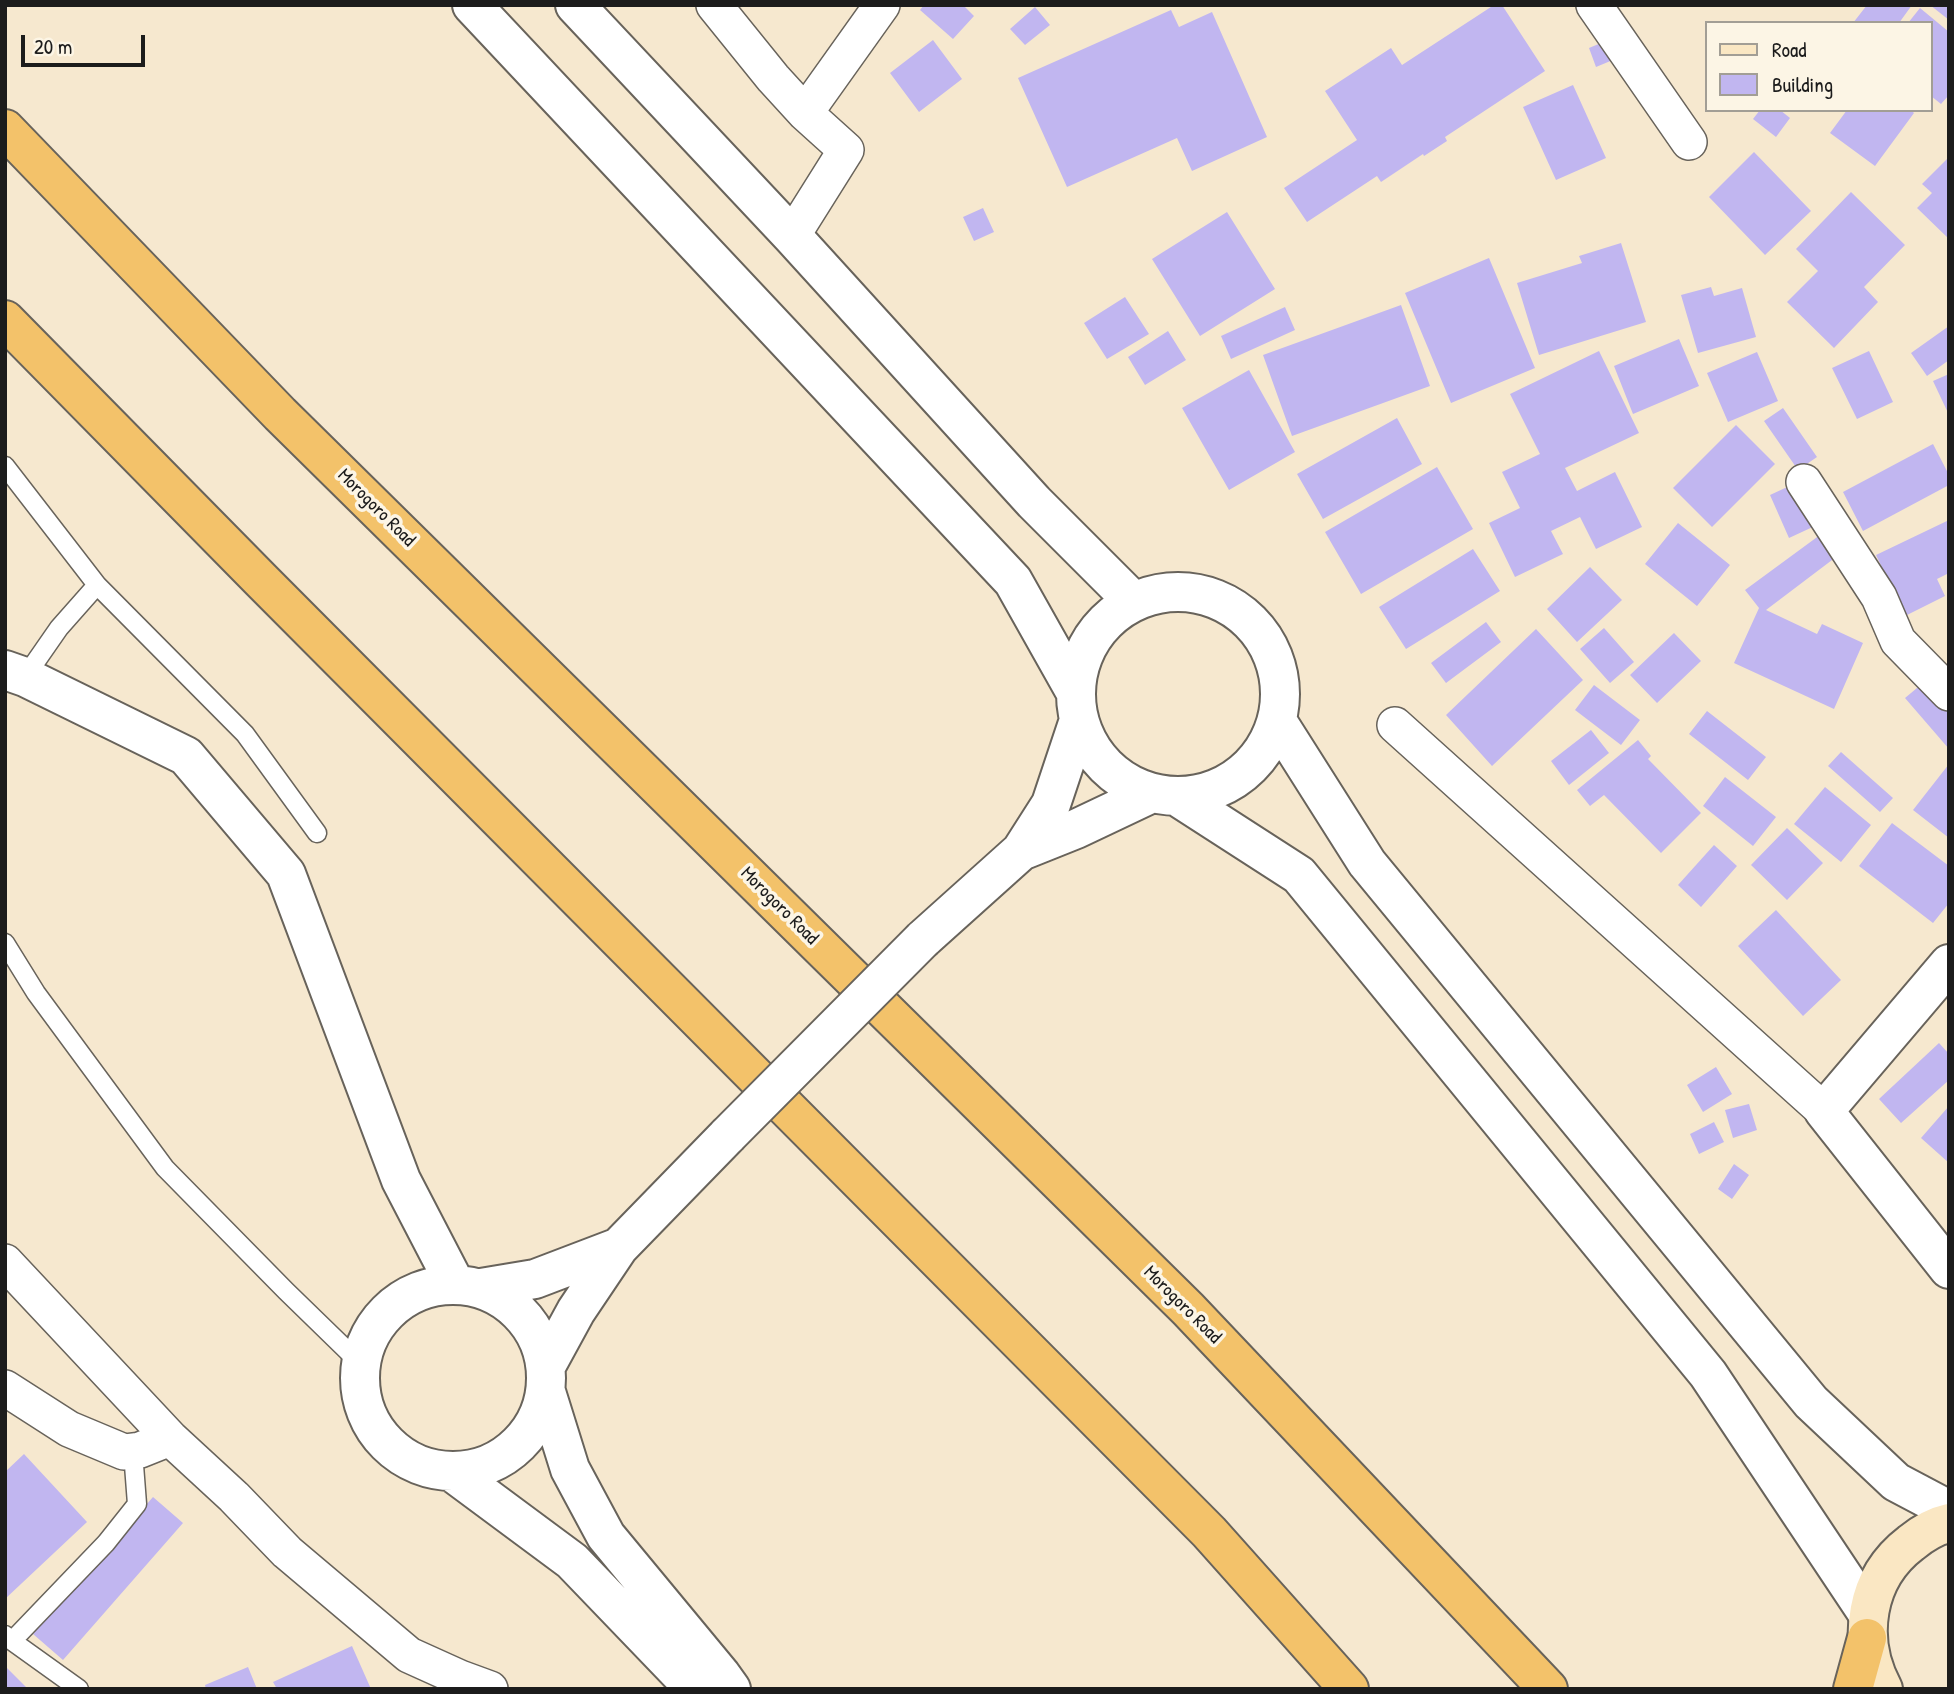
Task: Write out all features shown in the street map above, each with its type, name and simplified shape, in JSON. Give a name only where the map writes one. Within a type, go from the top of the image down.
[{"type":"highway","name":"Morogoro Road","points":[[5,129],[280,414],[1188,1309],[1548,1689]]},
{"type":"highway","points":[[5,320],[1209,1532],[1349,1689]]},
{"type":"highway","points":[[1853,1689],[1868,1626]]},
{"type":"main road","points":[[1883,1689],[1871,1664],[1868,1626],[1874,1591],[1885,1569],[1901,1550],[1920,1535],[1949,1523]]},
{"type":"street","points":[[472,5],[1013,581],[1078,706],[1090,745],[1105,766],[1127,783],[1165,795],[1299,876],[1707,1374],[1868,1626]]},
{"type":"street","points":[[575,5],[792,236],[1034,502],[1133,601]]},
{"type":"street","points":[[714,5],[773,78],[805,113],[846,150],[792,236]]},
{"type":"street","points":[[805,113],[882,5]]},
{"type":"street","points":[[1594,5],[1689,142]]},
{"type":"street","points":[[1804,482],[1880,597],[1898,641],[1949,693]]},
{"type":"street","points":[[619,1247],[535,1279],[428,1288],[404,1298],[383,1315],[369,1337],[360,1363],[360,1390],[368,1415],[382,1439],[402,1456],[426,1468],[452,1472],[478,1469],[503,1458],[524,1440],[538,1418],[546,1379],[576,1311],[619,1247],[923,939],[1021,851],[1051,804],[1078,706],[1079,667],[1090,642],[1106,620],[1133,601],[1152,594],[1179,591],[1205,595],[1230,606],[1251,622],[1267,643],[1278,668],[1281,695],[1277,721],[1267,746],[1250,767],[1230,783],[1205,793],[1165,795],[1021,851]]},
{"type":"street","points":[[15,673],[186,756],[286,874],[401,1180],[468,1286],[505,1300],[525,1318],[539,1340],[546,1379],[570,1469],[606,1536],[731,1689]]},
{"type":"street","points":[[1277,721],[1367,863],[1811,1402],[1896,1482],[1949,1510]]},
{"type":"street","points":[[1395,725],[1824,1111],[1949,1269]]},
{"type":"street","points":[[1824,1111],[1949,964]]},
{"type":"street","points":[[5,1262],[170,1438],[234,1497],[286,1552],[409,1655],[490,1689]]},
{"type":"street","points":[[5,1388],[69,1429],[124,1452],[133,1452],[170,1438]]},
{"type":"street","points":[[452,1472],[572,1561],[695,1689]]},
{"type":"lane","points":[[5,466],[97,585],[245,734],[317,833]]},
{"type":"lane","points":[[15,673],[97,585]]},
{"type":"lane","points":[[5,943],[36,993],[165,1168],[360,1363]]},
{"type":"lane","points":[[79,1689],[9,1638],[106,1543],[137,1504],[133,1452]]},
{"type":"building","points":[[924,5],[963,5],[974,16],[953,39],[920,10]]},
{"type":"building","points":[[1494,5],[1502,5],[1545,71],[1445,137],[1447,141],[1424,156],[1423,154],[1381,182],[1377,176],[1307,222],[1284,188],[1357,140],[1325,91],[1391,48],[1402,65]]},
{"type":"building","points":[[1867,5],[1912,5],[1900,21],[1855,21]]},
{"type":"building","points":[[1930,5],[1949,5],[1949,20]]},
{"type":"building","points":[[1035,7],[1050,25],[1025,45],[1010,29]]},
{"type":"building","points":[[1920,8],[1949,32],[1949,95],[1941,104],[1933,98],[1933,21],[1910,21]]},
{"type":"building","points":[[1171,10],[1179,27],[1212,12],[1267,137],[1192,171],[1177,138],[1067,187],[1018,78]]},
{"type":"building","points":[[1613,38],[1620,57],[1596,67],[1589,48]]},
{"type":"building","points":[[933,40],[962,79],[919,112],[890,73]]},
{"type":"building","points":[[1573,85],[1606,158],[1556,180],[1523,107]]},
{"type":"building","points":[[1758,112],[1782,112],[1790,118],[1776,137],[1753,119]]},
{"type":"building","points":[[1846,112],[1914,113],[1875,166],[1830,133]]},
{"type":"building","points":[[1754,152],[1811,211],[1765,255],[1709,197]]},
{"type":"building","points":[[1949,157],[1949,239],[1917,208],[1932,193],[1922,184]]},
{"type":"building","points":[[1851,192],[1905,245],[1864,287],[1878,302],[1834,348],[1787,302],[1818,271],[1796,249]]},
{"type":"building","points":[[983,208],[994,232],[974,241],[963,217]]},
{"type":"building","points":[[1227,212],[1275,289],[1200,336],[1152,259]]},
{"type":"building","points":[[1621,243],[1646,322],[1539,355],[1517,283],[1582,263],[1579,256]]},
{"type":"building","points":[[1489,258],[1535,368],[1451,403],[1405,293]]},
{"type":"building","points":[[1711,287],[1714,296],[1742,288],[1756,337],[1698,353],[1681,295]]},
{"type":"building","points":[[1125,297],[1149,334],[1107,359],[1084,323]]},
{"type":"building","points":[[1401,305],[1430,386],[1292,436],[1263,355]]},
{"type":"building","points":[[1285,307],[1295,330],[1231,359],[1221,336]]},
{"type":"building","points":[[1949,326],[1949,360],[1927,376],[1911,353]]},
{"type":"building","points":[[1168,331],[1186,360],[1145,385],[1128,357]]},
{"type":"building","points":[[1679,339],[1699,386],[1633,414],[1614,366]]},
{"type":"building","points":[[1599,351],[1639,433],[1565,468],[1577,491],[1615,472],[1642,527],[1596,549],[1580,517],[1551,531],[1563,554],[1515,577],[1489,523],[1520,508],[1502,472],[1540,454],[1510,394]]},
{"type":"building","points":[[1869,351],[1893,402],[1857,419],[1832,368]]},
{"type":"building","points":[[1757,352],[1778,401],[1728,422],[1707,373]]},
{"type":"building","points":[[1249,370],[1295,452],[1229,490],[1182,408]]},
{"type":"building","points":[[1949,374],[1949,415],[1933,381]]},
{"type":"building","points":[[1783,408],[1817,457],[1798,470],[1764,421]]},
{"type":"building","points":[[1397,418],[1422,464],[1323,519],[1297,474]]},
{"type":"building","points":[[1736,425],[1775,464],[1712,527],[1673,488]]},
{"type":"building","points":[[1933,444],[1949,475],[1949,485],[1863,531],[1843,492]]},
{"type":"building","points":[[1437,467],[1473,529],[1361,594],[1325,532]]},
{"type":"building","points":[[1798,482],[1817,525],[1789,538],[1770,495]]},
{"type":"building","points":[[1949,520],[1949,573],[1937,579],[1945,596],[1905,616],[1876,555]]},
{"type":"building","points":[[1678,523],[1730,565],[1697,606],[1645,564]]},
{"type":"building","points":[[1824,532],[1840,554],[1766,610],[1817,634],[1822,624],[1863,643],[1834,709],[1734,663],[1759,608],[1745,590]]},
{"type":"building","points":[[1473,549],[1500,591],[1406,649],[1379,607]]},
{"type":"building","points":[[1590,567],[1622,600],[1577,642],[1547,609]]},
{"type":"building","points":[[1486,622],[1501,642],[1446,683],[1431,663]]},
{"type":"building","points":[[1604,628],[1634,662],[1610,683],[1580,649]]},
{"type":"building","points":[[1536,629],[1583,680],[1492,766],[1446,715]]},
{"type":"building","points":[[1674,633],[1701,661],[1657,703],[1630,675]]},
{"type":"building","points":[[1929,678],[1949,702],[1949,749],[1905,698]]},
{"type":"building","points":[[1594,685],[1640,720],[1621,745],[1575,710]]},
{"type":"building","points":[[1707,711],[1766,757],[1748,780],[1689,734]]},
{"type":"building","points":[[1591,730],[1609,753],[1569,785],[1551,761]]},
{"type":"building","points":[[1638,740],[1651,756],[1648,759],[1701,813],[1661,853],[1604,795],[1590,806],[1577,790]]},
{"type":"building","points":[[1841,752],[1893,798],[1880,812],[1828,766]]},
{"type":"building","points":[[1949,764],[1949,838],[1913,810]]},
{"type":"building","points":[[1725,777],[1776,817],[1753,846],[1703,806]]},
{"type":"building","points":[[1825,787],[1871,825],[1841,862],[1794,824]]},
{"type":"building","points":[[1892,823],[1949,866],[1949,903],[1933,923],[1859,866]]},
{"type":"building","points":[[1787,828],[1823,863],[1787,900],[1751,865]]},
{"type":"building","points":[[1714,845],[1737,866],[1701,907],[1678,885]]},
{"type":"building","points":[[1776,910],[1841,980],[1803,1016],[1738,946]]},
{"type":"building","points":[[1939,1043],[1949,1054],[1949,1080],[1901,1123],[1879,1099]]},
{"type":"building","points":[[1716,1067],[1732,1094],[1703,1112],[1687,1085]]},
{"type":"building","points":[[1749,1104],[1757,1130],[1733,1138],[1725,1110]]},
{"type":"building","points":[[1949,1106],[1949,1163],[1921,1138]]},
{"type":"building","points":[[1714,1122],[1724,1142],[1699,1154],[1690,1134]]},
{"type":"building","points":[[1734,1164],[1749,1175],[1732,1199],[1718,1189]]},
{"type":"building","points":[[24,1454],[87,1522],[5,1599],[5,1472]]},
{"type":"building","points":[[153,1497],[183,1523],[63,1660],[33,1634]]},
{"type":"building","points":[[352,1646],[371,1689],[277,1689],[273,1682]]},
{"type":"building","points":[[5,1666],[28,1689],[5,1689]]},
{"type":"building","points":[[248,1667],[257,1689],[206,1689],[205,1685]]}]
